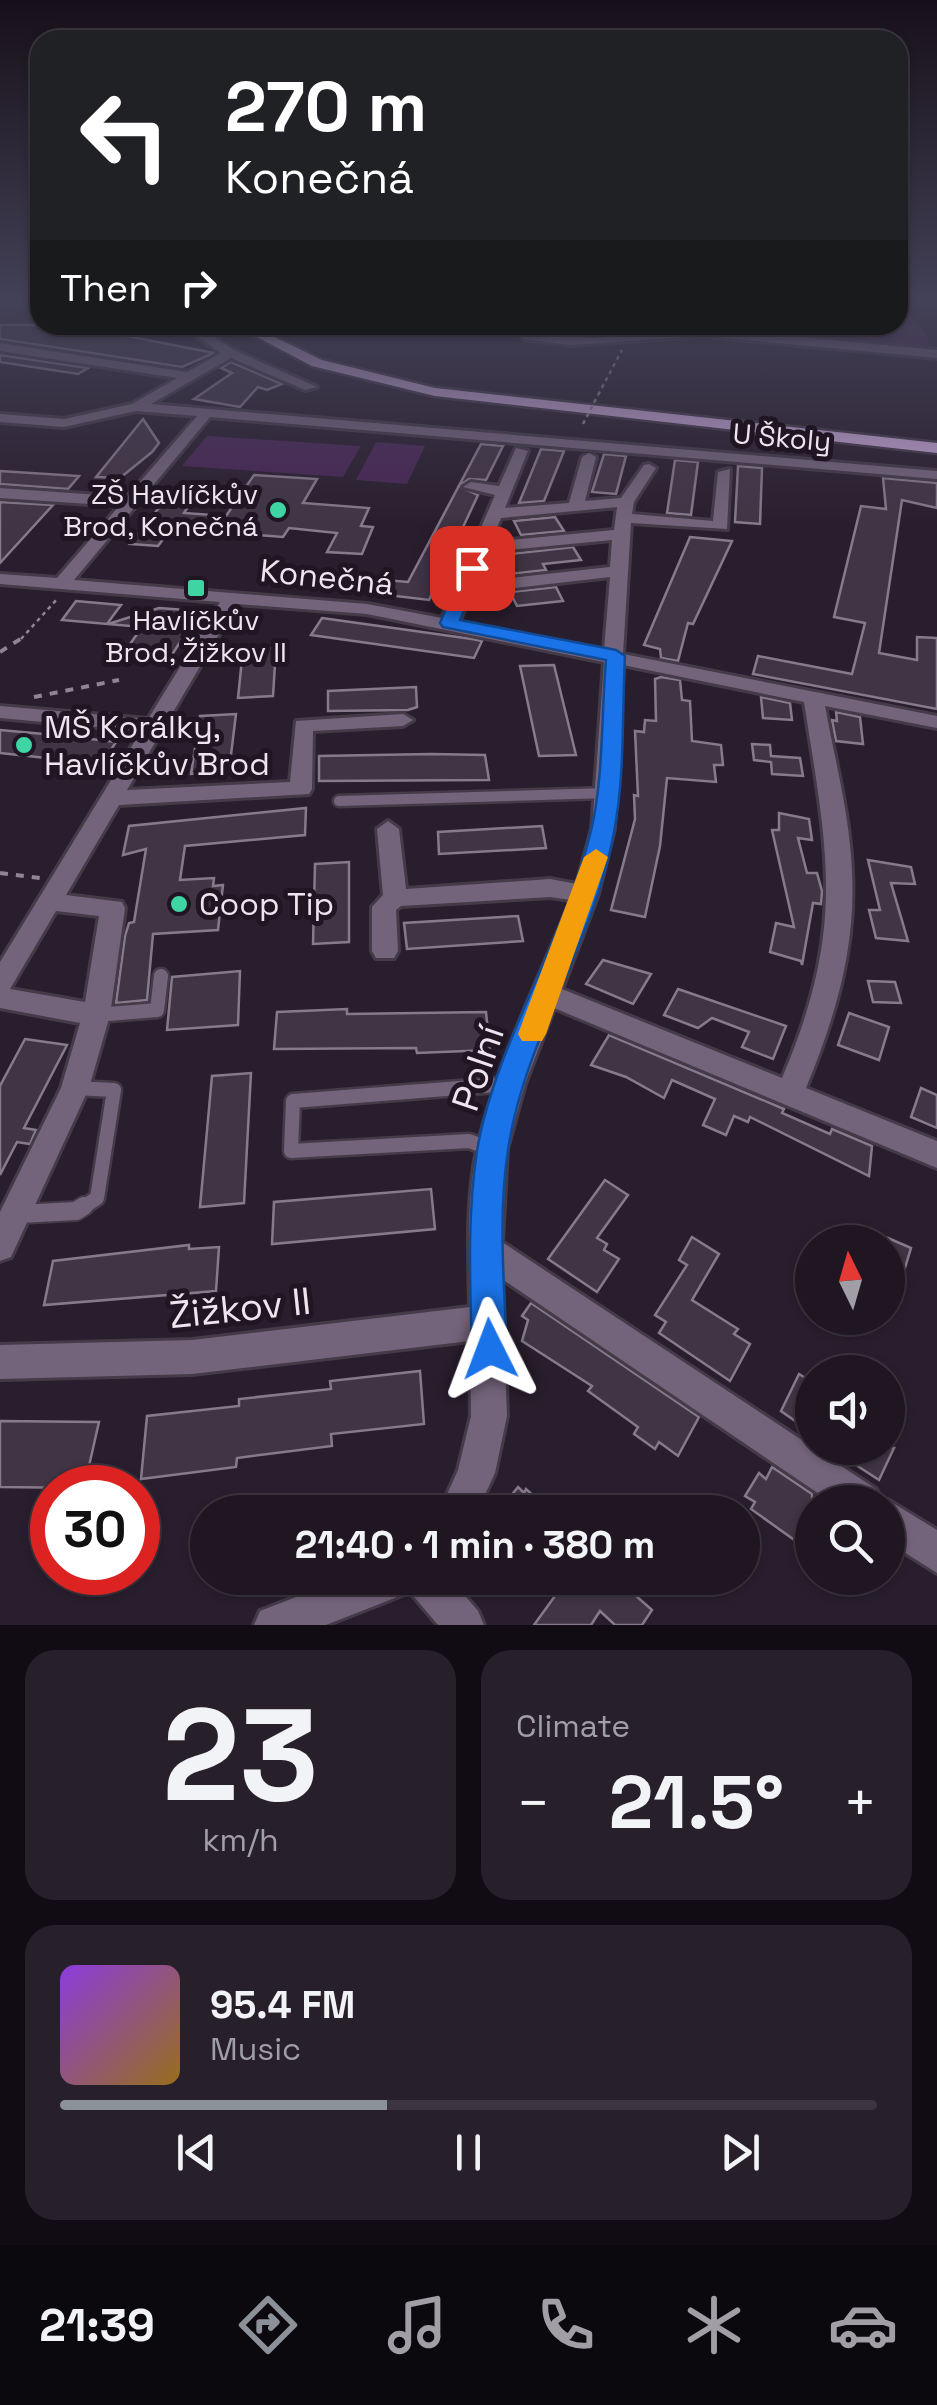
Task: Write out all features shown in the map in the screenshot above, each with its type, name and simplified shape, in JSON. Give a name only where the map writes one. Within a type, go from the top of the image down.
[{"type":"main road","points":[[363,375],[435,392],[937,448]]},
{"type":"street","points":[[178,375],[186,376]]},
{"type":"street","points":[[280,375],[310,388]]},
{"type":"street","points":[[0,418],[64,423],[136,407],[186,376]]},
{"type":"street","name":"U Školy","points":[[136,407],[937,475]]},
{"type":"street","points":[[66,583],[204,415]]},
{"type":"street","points":[[449,623],[521,451]]},
{"type":"street","points":[[576,506],[589,457]]},
{"type":"street","points":[[616,656],[624,518],[649,468]]},
{"type":"street","points":[[496,514],[576,506],[624,518],[729,527],[725,472]]},
{"type":"street","points":[[472,487],[502,491]]},
{"type":"street","points":[[0,493],[133,502]]},
{"type":"street","points":[[480,548],[624,518]]},
{"type":"street","points":[[464,588],[621,571]]},
{"type":"street","name":"Konečná","points":[[0,578],[367,608],[937,722]]},
{"type":"street","points":[[0,984],[232,597]]},
{"type":"street","name":"Polní","points":[[466,1495],[487,1430],[492,1376],[486,1249],[492,1149],[511,1084],[586,894],[603,830],[616,656]]},
{"type":"street","points":[[790,1092],[817,1030],[834,968],[842,892],[813,696]]},
{"type":"street","points":[[0,712],[154,726]]},
{"type":"street","points":[[112,798],[301,789],[303,725],[402,720]]},
{"type":"street","points":[[388,829],[394,898]]},
{"type":"street","points":[[385,951],[384,908],[394,898],[550,888],[586,894]]},
{"type":"street","points":[[0,1246],[75,1088],[96,1015],[114,908],[56,891]]},
{"type":"street","points":[[548,994],[937,1155]]},
{"type":"street","points":[[0,998],[96,1015]]},
{"type":"street","points":[[486,1249],[839,1485]]},
{"type":"street","name":"Žižkov II","points":[[0,1362],[192,1357],[488,1322]]},
{"type":"street","points":[[905,1531],[937,1553]]},
{"type":"street","points":[[274,1625],[352,1595]]},
{"type":"street","points":[[438,1595],[464,1625]]},
{"type":"lane","points":[[339,801],[607,793]]},
{"type":"lane","points":[[96,1015],[157,1010],[161,976]]},
{"type":"lane","points":[[492,1149],[469,1142],[290,1151],[293,1101],[511,1084]]},
{"type":"lane","points":[[16,1214],[76,1211],[97,1198],[114,1090],[75,1088]]},
{"type":"path","points":[[583,424],[609,375]]},
{"type":"path","points":[[0,652],[24,637],[66,583]]},
{"type":"path","points":[[18,700],[119,680]]},
{"type":"path","points":[[0,873],[56,891]]},
{"type":"shaded area","points":[[207,436],[361,446],[343,477],[182,466]]},
{"type":"shaded area","points":[[376,442],[425,446],[407,484],[356,480]]},
{"type":"building","points":[[229,375],[261,375],[282,384],[267,390],[258,387],[240,407],[194,399]]},
{"type":"building","points":[[143,419],[159,443],[152,452],[120,478],[96,477]]},
{"type":"building","points":[[481,444],[503,446],[486,480],[469,479],[459,486],[478,495],[429,600],[362,592],[363,578],[408,582]]},
{"type":"building","points":[[541,449],[564,451],[544,501],[519,503]]},
{"type":"building","points":[[604,454],[626,456],[616,494],[592,492]]},
{"type":"building","points":[[675,460],[698,462],[691,515],[667,513]]},
{"type":"building","points":[[738,466],[762,468],[760,524],[735,522]]},
{"type":"building","points":[[0,471],[79,476],[68,489],[0,484]]},
{"type":"building","points":[[254,475],[317,479],[303,503],[369,508],[361,526],[373,527],[362,554],[327,552],[337,533],[289,528],[283,537],[172,528],[158,546],[130,544],[166,499],[192,501],[184,513],[226,516]]},
{"type":"building","points":[[883,478],[937,483],[937,508],[902,500],[879,653],[917,660],[917,637],[937,638],[937,709],[753,674],[758,656],[852,674],[865,623],[834,617],[861,506],[886,509]]},
{"type":"building","points":[[0,502],[53,505],[0,563]]},
{"type":"building","points":[[555,517],[564,531],[521,535],[514,521]]},
{"type":"building","points":[[690,537],[732,541],[693,624],[688,623],[678,661],[661,658],[660,649],[644,645]]},
{"type":"building","points":[[573,547],[581,560],[543,564],[546,570],[502,575],[493,556]]},
{"type":"building","points":[[556,587],[563,601],[517,606],[510,592]]},
{"type":"building","points":[[76,601],[121,605],[107,624],[62,620]]},
{"type":"building","points":[[159,608],[200,611],[168,661],[121,657],[142,627],[108,624]]},
{"type":"building","points":[[322,618],[482,641],[474,658],[311,635]]},
{"type":"building","points":[[276,648],[273,696],[238,698],[243,649]]},
{"type":"building","points":[[554,665],[576,755],[539,756],[520,666]]},
{"type":"building","points":[[655,679],[680,680],[682,700],[690,701],[692,741],[721,745],[723,765],[714,765],[716,782],[667,778],[660,846],[645,917],[611,910],[635,819],[635,731],[644,732],[645,720],[656,721]]},
{"type":"building","points":[[416,687],[417,707],[408,710],[328,711],[328,691]]},
{"type":"building","points":[[761,697],[790,703],[792,720],[763,718]]},
{"type":"building","points":[[836,712],[860,717],[863,744],[836,741],[832,720],[837,721]]},
{"type":"building","points":[[236,714],[229,771],[191,774],[200,716]]},
{"type":"building","points":[[0,730],[116,742],[102,764],[0,753]]},
{"type":"building","points":[[752,744],[770,745],[771,756],[800,758],[803,776],[772,774],[771,762],[754,760]]},
{"type":"building","points":[[485,755],[489,780],[319,781],[319,756]]},
{"type":"building","points":[[306,808],[305,835],[185,846],[180,880],[214,878],[213,886],[223,885],[218,930],[153,934],[147,1000],[116,1003],[125,936],[129,923],[134,922],[146,849],[123,855],[129,826]]},
{"type":"building","points":[[779,813],[809,819],[812,840],[798,838],[807,873],[817,873],[822,891],[821,904],[813,903],[802,965],[801,961],[770,952],[776,923],[794,927],[772,830],[779,830]]},
{"type":"building","points":[[542,826],[546,848],[439,854],[438,832]]},
{"type":"building","points":[[868,860],[911,867],[915,884],[891,883],[908,941],[876,938],[869,910],[880,910]]},
{"type":"building","points":[[349,862],[349,942],[313,944],[315,864]]},
{"type":"building","points":[[518,916],[523,941],[407,949],[404,923]]},
{"type":"building","points":[[603,960],[651,974],[633,1004],[586,984]]},
{"type":"building","points":[[240,971],[238,1025],[167,1030],[172,977]]},
{"type":"building","points":[[868,981],[895,982],[901,1003],[873,1002]]},
{"type":"building","points":[[678,989],[786,1026],[773,1059],[742,1047],[749,1032],[712,1018],[698,1028],[664,1015]]},
{"type":"building","points":[[347,1009],[347,1014],[486,1012],[490,1050],[417,1053],[416,1048],[274,1049],[277,1012]]},
{"type":"building","points":[[849,1013],[889,1027],[879,1060],[838,1045]]},
{"type":"building","points":[[609,1035],[784,1109],[782,1113],[830,1134],[832,1129],[872,1146],[869,1176],[750,1117],[748,1122],[734,1116],[726,1135],[703,1125],[715,1099],[672,1080],[664,1098],[626,1077],[591,1065]]},
{"type":"building","points":[[25,1039],[67,1045],[24,1128],[36,1130],[30,1144],[17,1142],[0,1175],[0,1086]]},
{"type":"building","points":[[251,1073],[244,1203],[200,1207],[212,1076]]},
{"type":"building","points":[[921,1088],[937,1095],[937,1128],[911,1117]]},
{"type":"building","points":[[605,1180],[628,1195],[597,1238],[607,1244],[604,1250],[619,1259],[597,1292],[548,1259]]},
{"type":"building","points":[[431,1189],[435,1229],[272,1244],[274,1202]]},
{"type":"building","points":[[692,1237],[719,1254],[692,1300],[738,1329],[734,1334],[750,1344],[730,1381],[659,1333],[666,1322],[655,1315],[687,1265],[679,1260]]},
{"type":"building","points":[[189,1245],[189,1249],[219,1247],[216,1291],[44,1305],[53,1261]]},
{"type":"building","points":[[905,1245],[911,1248],[905,1268]]},
{"type":"building","points":[[531,1303],[699,1417],[678,1456],[659,1442],[655,1449],[634,1434],[638,1427],[588,1391],[592,1386],[522,1341],[528,1320],[522,1316]]},
{"type":"building","points":[[420,1371],[424,1424],[331,1434],[332,1446],[237,1458],[236,1467],[160,1477],[160,1465],[142,1465],[147,1416],[239,1406],[239,1399],[331,1389],[330,1381]]},
{"type":"building","points":[[795,1382],[795,1421],[781,1411]]},
{"type":"building","points":[[0,1421],[99,1422],[89,1465],[30,1465],[30,1487],[0,1487]]},
{"type":"building","points":[[856,1465],[886,1465],[879,1480]]},
{"type":"building","points":[[772,1467],[799,1485],[795,1485],[795,1540],[760,1515],[760,1495],[746,1495],[759,1473],[766,1479]]},
{"type":"building","points":[[518,1487],[533,1495],[512,1495]]},
{"type":"building","points":[[556,1595],[635,1595],[652,1610],[642,1625],[615,1625],[600,1611],[591,1625],[534,1625]]},
{"type":"slow traffic","points":[[532,1034],[586,894],[596,857]]},
{"type":"place","name":"ZŠ Havlíčkův Brod, Konečná","points":[[278,510]]},
{"type":"place","name":"Havlíčkův Brod, Žižkov II","points":[[196,588]]},
{"type":"place","name":"MŠ Korálky, Havlíčkův Brod","points":[[24,745]]},
{"type":"place","name":"Coop Tip","points":[[179,904]]},
{"type":"route","points":[[472,568],[449,623],[616,656],[603,830],[586,894],[511,1084],[492,1149],[486,1249],[490,1349]]}]
